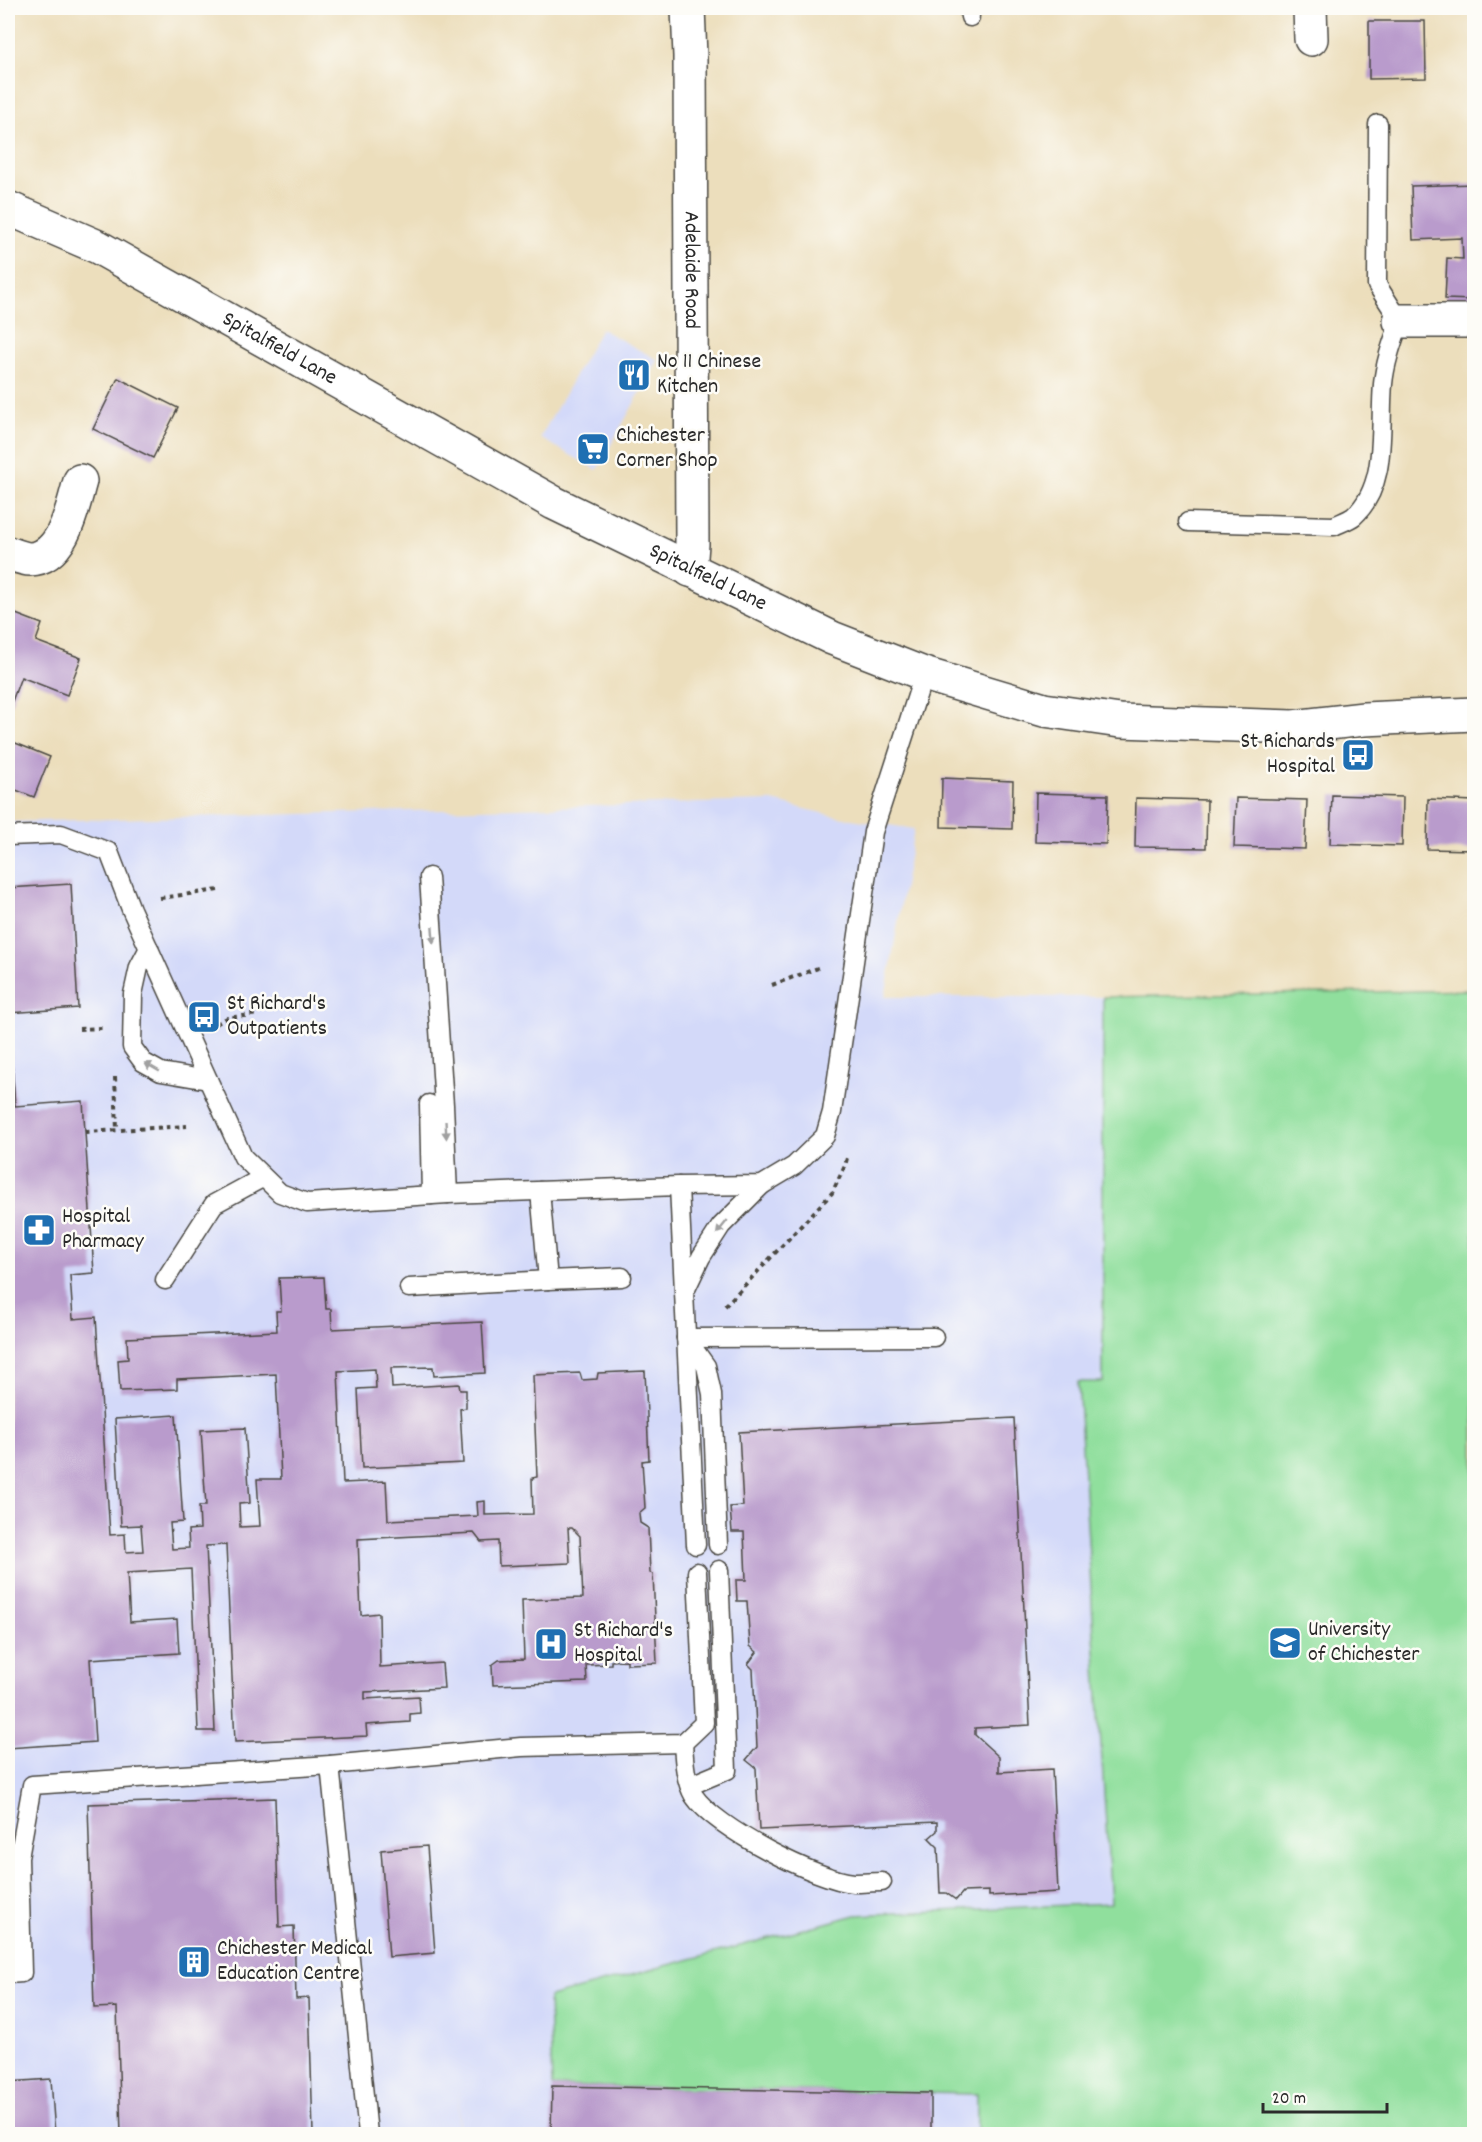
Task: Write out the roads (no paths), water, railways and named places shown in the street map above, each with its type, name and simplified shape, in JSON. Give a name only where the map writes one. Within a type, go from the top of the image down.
[{"type":"main road","name":"Adelaide Road","points":[[688,8],[692,508],[690,570]]},
{"type":"main road","points":[[1310,8],[1311,39]]},
{"type":"main road","name":"Spitalfield Lane","points":[[8,208],[98,247],[554,503],[832,638],[924,674],[1044,710],[1120,721],[1293,727],[1364,719],[1474,714]]},
{"type":"main road","points":[[1400,321],[1474,321]]},
{"type":"main road","points":[[8,553],[30,559],[44,555],[57,544],[67,527],[80,481]]},
{"type":"lane","points":[[1188,522],[1334,526],[1354,517],[1370,494],[1380,460],[1383,382],[1400,321],[1377,285],[1378,124]]},
{"type":"lane","points":[[684,1294],[701,1257],[721,1226],[762,1185],[795,1166],[825,1136],[832,1112],[843,1043],[873,832],[924,674]]},
{"type":"lane","points":[[8,836],[61,834],[108,852],[131,909],[243,1157],[262,1178],[280,1193],[307,1203],[540,1191],[762,1185]]},
{"type":"lane","points":[[429,877],[444,1094],[440,1195]]},
{"type":"lane","points":[[149,948],[139,967],[133,994],[132,1047],[143,1062],[161,1072],[208,1080]]},
{"type":"lane","points":[[429,1104],[431,1142],[440,1195]]},
{"type":"lane","points":[[165,1280],[213,1204],[262,1178]]},
{"type":"lane","points":[[679,1186],[696,1545]]},
{"type":"lane","points":[[540,1191],[548,1280]]},
{"type":"lane","points":[[409,1288],[621,1276]]},
{"type":"lane","points":[[686,1338],[934,1337]]},
{"type":"lane","points":[[686,1338],[706,1366],[712,1394],[718,1545]]},
{"type":"lane","points":[[691,1785],[727,1770],[719,1570]]},
{"type":"lane","points":[[8,1974],[22,1973],[19,1858],[32,1785],[330,1765],[522,1747],[683,1743],[704,1723],[697,1572]]},
{"type":"lane","points":[[683,1743],[686,1772],[694,1796],[715,1818],[746,1839],[828,1876],[853,1883],[882,1882]]},
{"type":"lane","points":[[330,1765],[368,2134]]},
{"type":"place","name":"No 11 Chinese Kitchen","points":[[634,375]]},
{"type":"place","name":"Chichester Corner Shop","points":[[593,449]]},
{"type":"place","name":"St Richards Hospital","points":[[1358,755]]},
{"type":"place","name":"St Richard's Outpatients","points":[[204,1017]]},
{"type":"place","name":"Hospital Pharmacy","points":[[39,1230]]},
{"type":"place","name":"University of Chichester","points":[[1285,1643]]},
{"type":"place","name":"St Richard's Hospital","points":[[551,1644]]},
{"type":"place","name":"Chichester Medical Education Centre","points":[[194,1962]]}]
